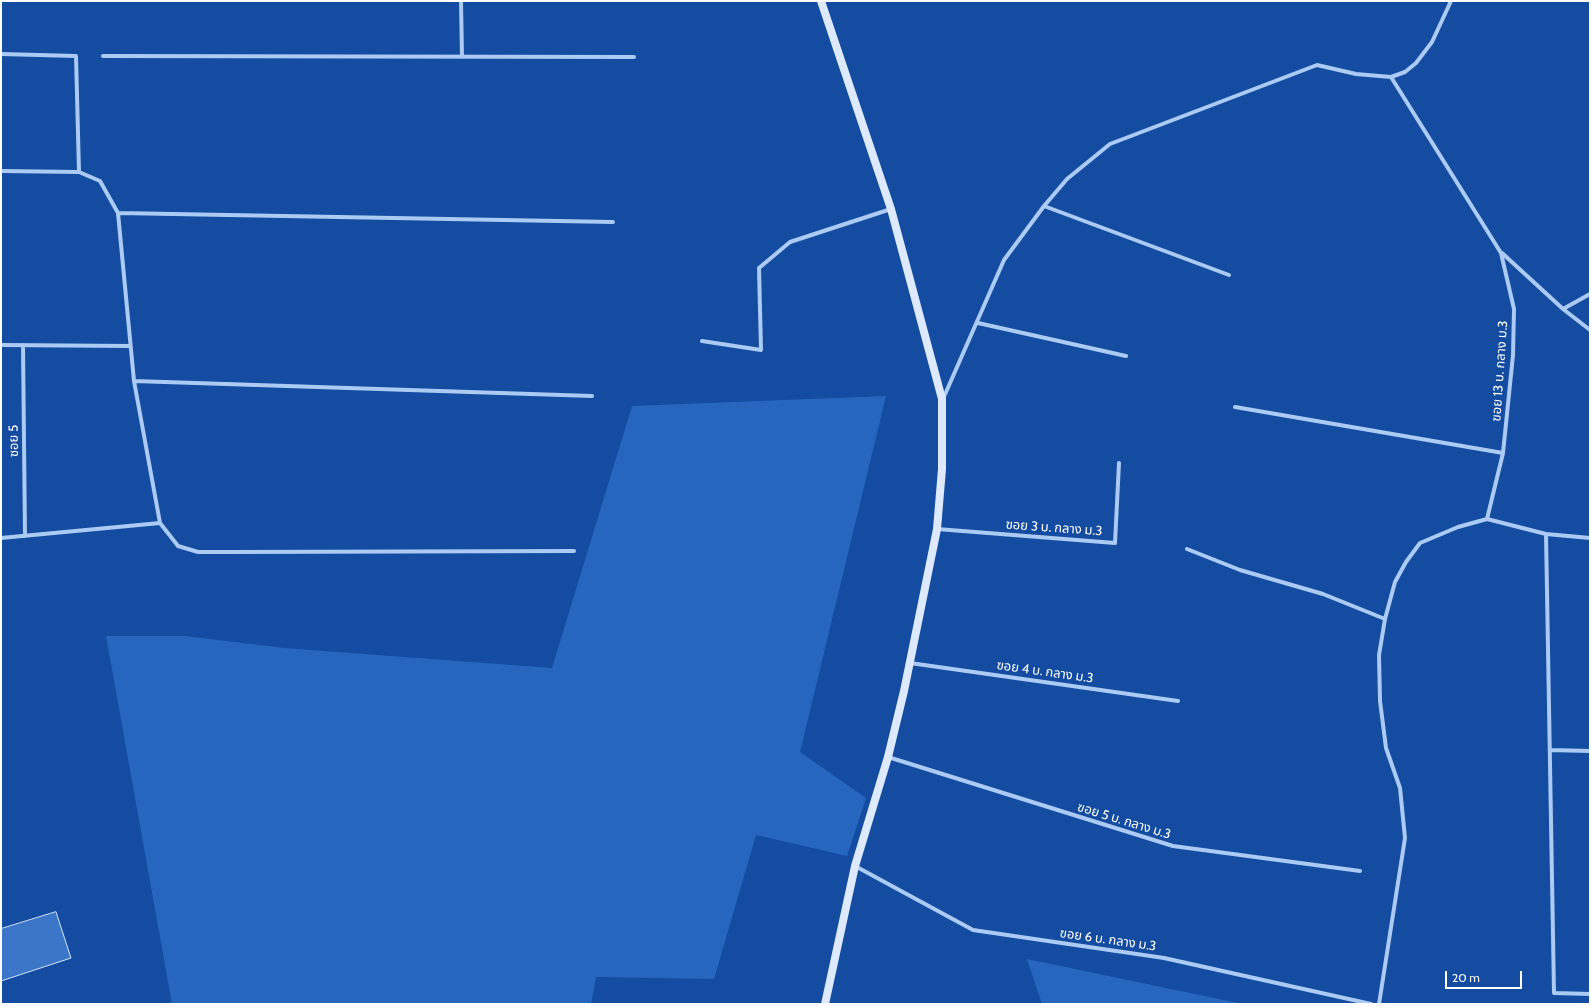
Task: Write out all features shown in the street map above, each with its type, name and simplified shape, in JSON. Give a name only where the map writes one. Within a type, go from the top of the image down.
[{"type":"street","points":[[461,1],[462,57]]},
{"type":"street","points":[[821,1],[891,209],[942,399],[942,469],[937,529],[888,757],[855,866],[825,1004]]},
{"type":"street","points":[[942,399],[978,323],[1004,260],[1044,206],[1067,179],[1110,144],[1317,65],[1356,74],[1391,77],[1405,72],[1416,63],[1432,42],[1451,1]]},
{"type":"street","points":[[1,54],[76,56],[79,172]]},
{"type":"street","points":[[103,56],[634,57]]},
{"type":"street","name":"ฃอย 13 บ. กลาง ม.3","points":[[1391,77],[1501,253],[1514,309],[1513,355],[1503,453],[1486,519]]},
{"type":"street","points":[[1,171],[79,172],[100,182],[118,213],[134,381],[160,523],[178,546],[198,552],[574,551]]},
{"type":"street","points":[[1044,206],[1229,275]]},
{"type":"street","points":[[702,341],[760,350],[759,268],[790,242],[891,209]]},
{"type":"street","points":[[118,213],[613,222]]},
{"type":"street","points":[[1501,253],[1563,309],[1590,330]]},
{"type":"street","points":[[1563,309],[1590,294]]},
{"type":"street","points":[[978,323],[1126,356]]},
{"type":"street","points":[[1,345],[130,346]]},
{"type":"street","name":"ซอย 5","points":[[23,345],[24,536]]},
{"type":"street","points":[[134,381],[592,396]]},
{"type":"street","points":[[1235,406],[1503,453]]},
{"type":"street","name":"ฃอย 3 บ. กลาง ม.3","points":[[937,529],[1115,543],[1119,463]]},
{"type":"street","points":[[1379,1004],[1405,838],[1400,788],[1386,748],[1380,701],[1379,655],[1385,619],[1395,582],[1406,562],[1420,543],[1458,527],[1486,519],[1546,534],[1590,538]]},
{"type":"street","points":[[1,538],[160,523]]},
{"type":"street","points":[[1546,534],[1554,993],[1590,994]]},
{"type":"street","points":[[1187,549],[1240,570],[1323,594],[1385,619]]},
{"type":"street","name":"ฃอย 4 บ. กลาง ม.3","points":[[909,663],[1178,701]]},
{"type":"street","points":[[1550,750],[1590,751]]},
{"type":"street","name":"ฃอย 5 บ. กลาง ม.3","points":[[888,757],[1173,846],[1360,871]]},
{"type":"street","name":"ฃอย 6 บ. กลาง ม.3","points":[[855,866],[973,930],[1164,958],[1371,1004]]},
{"type":"shaded area","points":[[886,396],[800,752],[866,798],[847,856],[756,835],[714,979],[596,977],[591,1004],[172,1004],[106,636],[185,636],[284,648],[552,668],[632,406]]},
{"type":"shaded area","points":[[1027,959],[1243,1004],[1042,1004]]},
{"type":"building","points":[[56,912],[71,958],[1,981],[1,929]]}]
